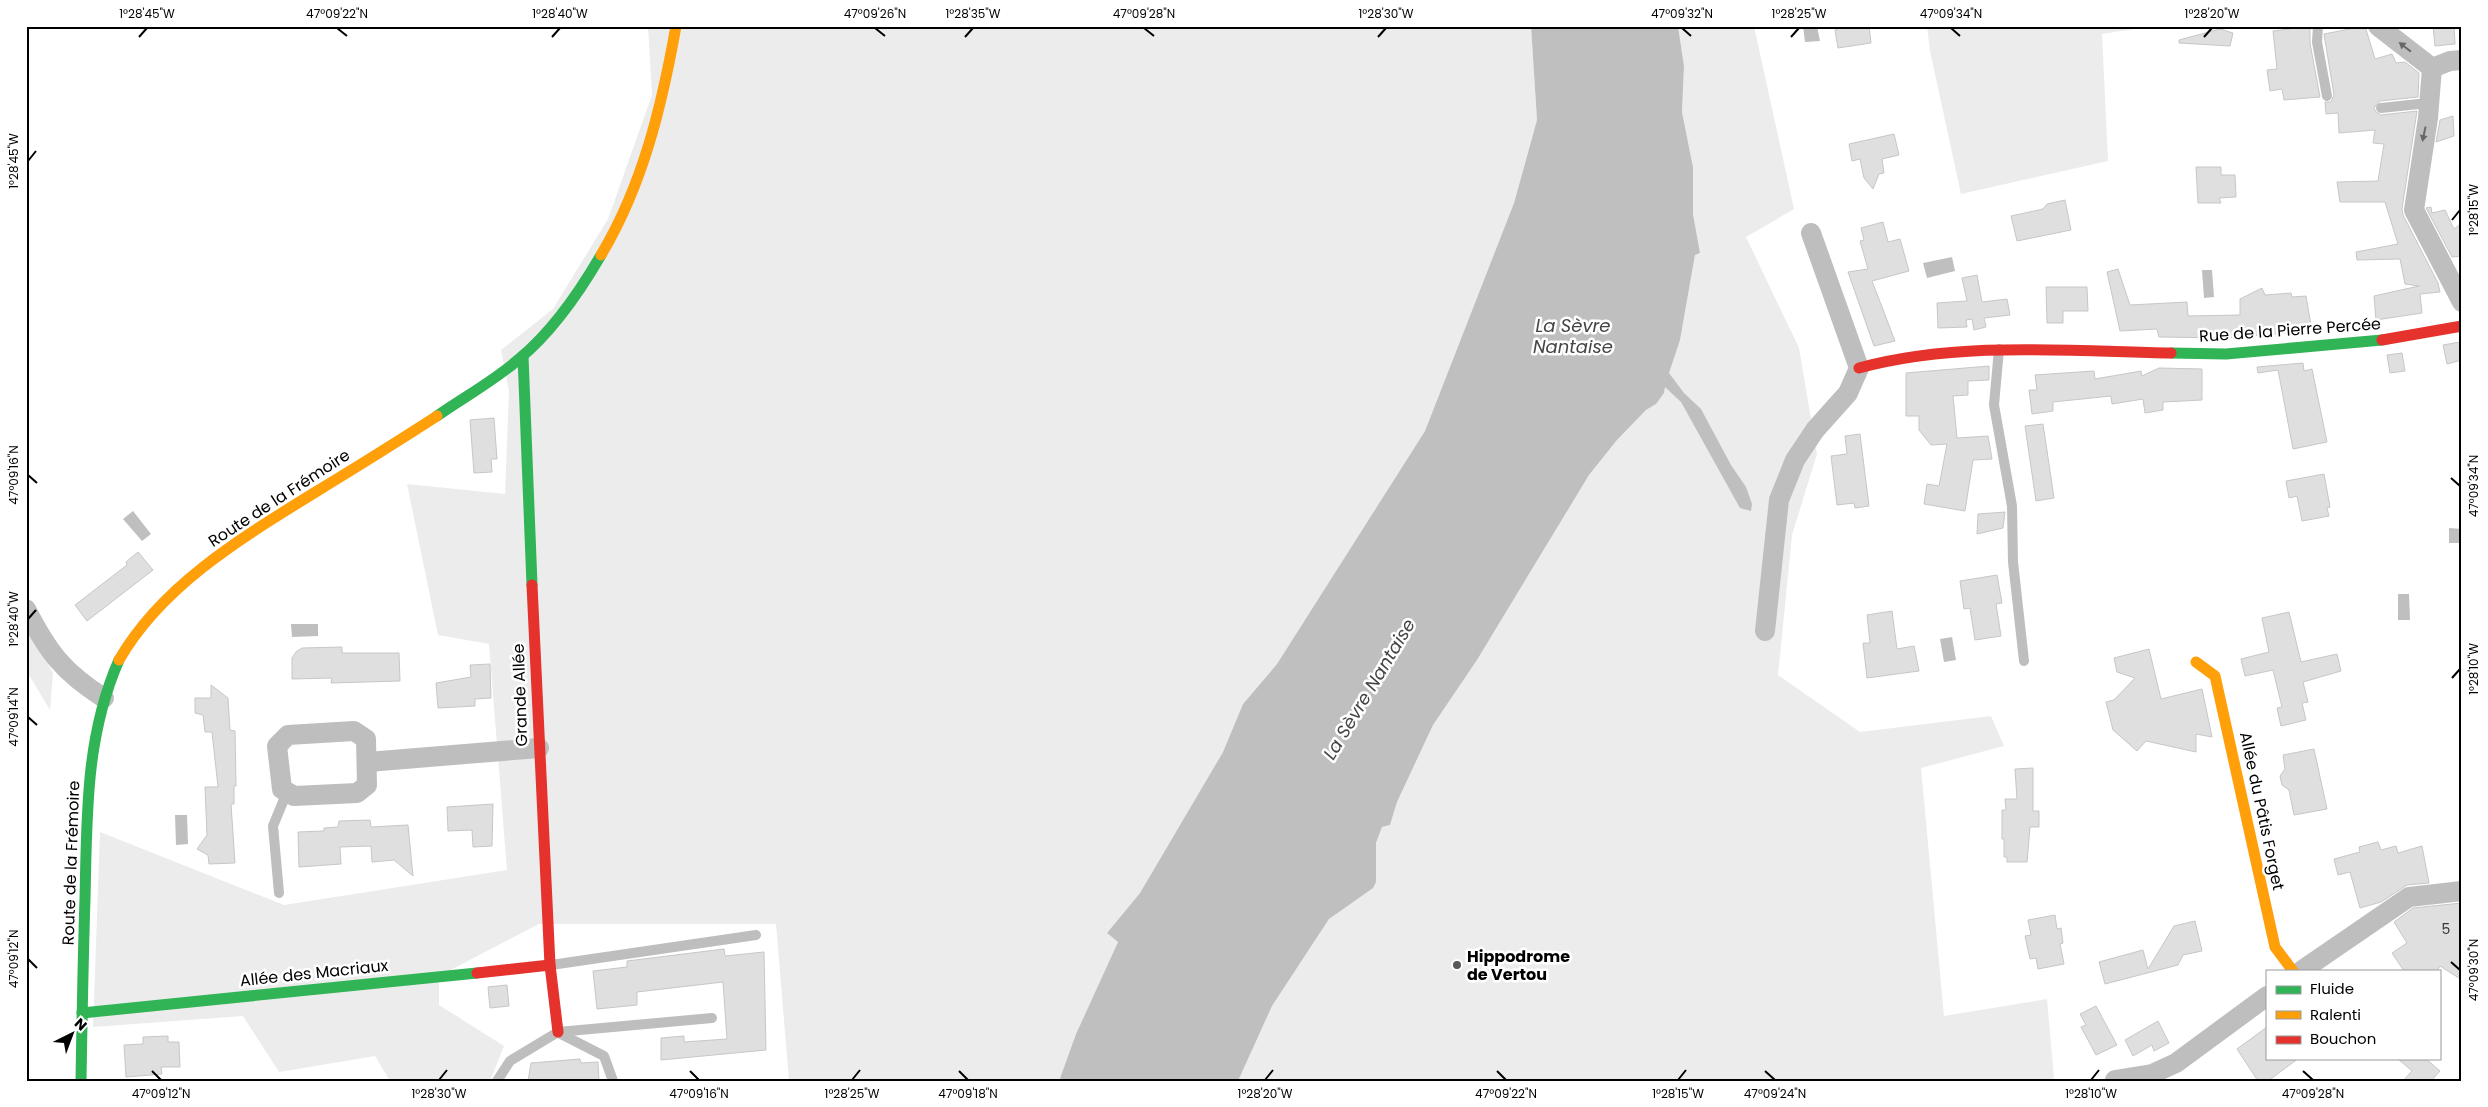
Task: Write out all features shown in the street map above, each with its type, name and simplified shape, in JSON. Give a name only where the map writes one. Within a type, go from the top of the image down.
[{"type":"street","name":"Route de la Frémoire","points":[[81,1081],[86,841],[91,761],[104,698],[120,659],[152,616],[189,579],[274,519],[450,407],[523,356],[551,327],[586,281],[613,236],[630,198],[652,133],[676,26]]},
{"type":"street","points":[[2378,26],[2432,68]]},
{"type":"street","points":[[2432,68],[2450,61],[2462,60]]},
{"type":"street","points":[[2432,68],[2414,210],[2462,302]]},
{"type":"street","points":[[1765,631],[1779,500],[1794,460],[1815,430],[1848,393],[1859,368],[1811,233]]},
{"type":"street","name":"Rue de la Pierre Percée","points":[[1859,368],[1896,358],[1999,349],[2226,354],[2391,339],[2462,326]]},
{"type":"street","name":"Grande Allée","points":[[523,356],[550,965],[558,1032]]},
{"type":"street","points":[[26,609],[39,635],[61,666],[104,698]]},
{"type":"street","name":"Allée du Pâtis Forget","points":[[2196,662],[2216,676],[2275,947],[2291,970]]},
{"type":"street","points":[[354,731],[366,739],[368,762],[367,785],[357,793],[294,796],[282,788],[277,746],[288,735],[354,731]]},
{"type":"street","points":[[368,762],[539,748]]},
{"type":"street","points":[[2302,970],[2409,897],[2462,891]]},
{"type":"street","name":"Allée des Macriaux","points":[[82,1013],[550,965]]},
{"type":"street","points":[[2115,1080],[2154,1077],[2266,997]]},
{"type":"lane","points":[[2318,26],[2317,42],[2327,96]]},
{"type":"lane","points":[[2381,108],[2428,103]]},
{"type":"lane","points":[[1999,349],[1994,405],[2012,506],[2013,562],[2024,661]]},
{"type":"lane","points":[[279,893],[274,826],[288,792]]},
{"type":"lane","points":[[550,965],[756,935]]},
{"type":"lane","points":[[497,1081],[510,1062],[558,1032],[712,1018]]},
{"type":"lane","points":[[558,1032],[604,1056],[613,1081]]},
{"type":"shaded area","points":[[648,26],[1531,26],[1537,120],[1514,203],[1425,431],[1277,664],[1243,704],[1223,752],[1140,893],[1107,933],[1118,942],[1076,1034],[1059,1081],[789,1081],[776,924],[539,924],[439,976],[439,1005],[504,1046],[490,1081],[390,1081],[375,1056],[279,1072],[243,1016],[93,1027],[100,832],[284,905],[507,870],[489,644],[438,635],[407,484],[505,494],[509,391],[501,350],[553,309],[608,219],[652,95]]},
{"type":"shaded area","points":[[1678,26],[1754,26],[1794,209],[1746,237],[1799,348],[1817,454],[1792,535],[1778,675],[1860,732],[1991,716],[2004,746],[1921,768],[1944,1016],[2047,999],[2054,1078],[2048,1081],[1238,1081],[1272,1006],[1329,919],[1376,882],[1376,843],[1382,827],[1390,825],[1397,802],[1433,725],[1477,660],[1589,475],[1617,440],[1646,410],[1656,404],[1680,340],[1695,255],[1700,253],[1693,214],[1693,167],[1682,112],[1684,66]]},
{"type":"shaded area","points":[[1927,26],[2153,26],[2102,34],[2108,161],[1961,194],[1930,51]]},
{"type":"shaded area","points":[[26,624],[53,673],[50,710],[26,670]]},
{"type":"water","name":"La Sèvre Nantaise","points":[[1531,26],[1678,26],[1684,66],[1682,112],[1693,167],[1693,214],[1700,253],[1695,255],[1680,340],[1669,373],[1684,393],[1701,409],[1731,465],[1746,487],[1752,504],[1751,511],[1740,508],[1681,402],[1665,387],[1664,393],[1656,404],[1646,410],[1617,440],[1589,475],[1477,660],[1433,725],[1397,802],[1390,825],[1382,827],[1376,843],[1376,882],[1373,888],[1329,919],[1272,1006],[1238,1081],[1059,1081],[1076,1034],[1118,942],[1107,933],[1140,893],[1223,752],[1243,704],[1277,664],[1425,431],[1514,203],[1537,120]]},
{"type":"water","points":[[1803,26],[1817,26],[1820,41],[1805,42]]},
{"type":"water","points":[[1952,257],[1955,271],[1927,278],[1923,263]]},
{"type":"water","points":[[2202,270],[2212,270],[2214,297],[2204,298]]},
{"type":"water","points":[[133,511],[151,534],[142,541],[123,519]]},
{"type":"water","points":[[2449,528],[2462,529],[2462,543],[2449,543]]},
{"type":"water","points":[[2398,594],[2409,594],[2410,620],[2398,620]]},
{"type":"water","points":[[291,624],[318,624],[318,636],[292,637]]},
{"type":"water","points":[[1952,637],[1956,660],[1944,662],[1940,639]]},
{"type":"water","points":[[175,815],[187,815],[188,844],[176,845]]},
{"type":"building","points":[[1844,26],[1869,26],[1871,43],[1838,48],[1835,30]]},
{"type":"building","points":[[2290,26],[2310,26],[2310,43],[2320,97],[2284,100],[2282,89],[2270,91],[2267,70],[2277,69],[2273,31],[2290,29]]},
{"type":"building","points":[[2365,26],[2375,59],[2392,54],[2396,63],[2405,62],[2419,73],[2418,97],[2380,101],[2374,108],[2381,115],[2417,111],[2402,209],[2403,215],[2438,283],[2440,292],[2420,294],[2422,313],[2376,320],[2374,296],[2419,286],[2405,284],[2400,259],[2357,260],[2356,252],[2398,244],[2385,202],[2340,202],[2337,182],[2378,181],[2384,144],[2373,143],[2375,130],[2339,133],[2338,113],[2326,114],[2325,102],[2331,102],[2334,95],[2324,34]]},
{"type":"building","points":[[2433,26],[2454,26],[2455,44],[2435,46]]},
{"type":"building","points":[[2220,29],[2233,33],[2230,46],[2179,43],[2179,40]]},
{"type":"building","points":[[2453,116],[2454,136],[2436,142],[2440,120]]},
{"type":"building","points":[[1894,134],[1899,155],[1882,159],[1884,173],[1879,174],[1873,189],[1864,178],[1860,159],[1852,161],[1849,144]]},
{"type":"building","points":[[2196,167],[2221,167],[2221,175],[2235,175],[2236,197],[2219,198],[2221,203],[2198,203]]},
{"type":"building","points":[[2065,200],[2071,230],[2017,241],[2011,216],[2043,209],[2047,204]]},
{"type":"building","points":[[2431,207],[2432,213],[2445,210],[2454,229],[2462,223],[2462,256],[2452,257],[2426,208]]},
{"type":"building","points":[[1883,222],[1888,242],[1900,239],[1909,271],[1872,281],[1895,341],[1874,346],[1848,272],[1868,269],[1860,241],[1864,240],[1861,228]]},
{"type":"building","points":[[2118,269],[2130,305],[2187,302],[2188,316],[2240,315],[2240,299],[2262,288],[2265,295],[2291,293],[2292,297],[2306,296],[2312,331],[2225,338],[2159,337],[2157,329],[2120,331],[2107,272]]},
{"type":"building","points":[[1977,275],[1982,302],[2007,299],[2010,315],[1984,318],[1986,327],[1974,330],[1972,319],[1966,320],[1967,327],[1938,328],[1937,303],[1967,301],[1962,278]]},
{"type":"building","points":[[2046,287],[2087,287],[2088,311],[2063,311],[2063,323],[2047,323]]},
{"type":"building","points":[[2460,342],[2462,360],[2447,364],[2443,345]]},
{"type":"building","points":[[2402,353],[2405,371],[2390,373],[2387,355]]},
{"type":"building","points":[[2303,363],[2304,371],[2312,369],[2327,442],[2293,449],[2278,370],[2258,373],[2257,367]]},
{"type":"building","points":[[1989,366],[1989,380],[1968,381],[1968,395],[1953,396],[1957,438],[1988,436],[1992,459],[1973,460],[1965,511],[1924,504],[1927,484],[1939,486],[1947,444],[1931,445],[1919,430],[1919,416],[1906,416],[1906,373]]},
{"type":"building","points":[[2159,368],[2202,369],[2202,400],[2163,402],[2163,410],[2145,413],[2143,399],[2112,404],[2111,396],[2053,402],[2053,411],[2032,414],[2029,390],[2037,390],[2035,375],[2094,371],[2095,379],[2141,371],[2142,376]]},
{"type":"building","points":[[494,418],[497,459],[491,459],[492,472],[474,473],[470,420]]},
{"type":"building","points":[[2043,424],[2054,498],[2036,501],[2025,426]]},
{"type":"building","points":[[1860,434],[1869,506],[1855,508],[1854,503],[1837,505],[1831,456],[1847,454],[1845,436]]},
{"type":"building","points":[[2324,474],[2330,507],[2327,508],[2329,516],[2302,521],[2297,496],[2289,498],[2286,481]]},
{"type":"building","points":[[2005,512],[2003,528],[1977,534],[1978,514]]},
{"type":"building","points":[[138,552],[153,570],[87,621],[75,605],[127,565],[126,562]]},
{"type":"building","points":[[1997,575],[2002,603],[1996,604],[2001,636],[1975,640],[1970,608],[1964,609],[1960,581]]},
{"type":"building","points":[[1892,611],[1897,649],[1914,646],[1919,671],[1867,678],[1863,643],[1870,643],[1867,615]]},
{"type":"building","points":[[2289,612],[2301,662],[2337,654],[2341,671],[2303,682],[2308,702],[2302,703],[2306,720],[2281,726],[2277,708],[2282,707],[2273,670],[2245,676],[2241,659],[2269,652],[2262,618]]},
{"type":"building","points":[[342,647],[342,653],[399,653],[400,681],[331,683],[332,678],[292,679],[292,658],[302,648]]},
{"type":"building","points":[[2149,649],[2161,699],[2202,689],[2212,737],[2196,734],[2196,752],[2146,741],[2137,751],[2113,730],[2106,702],[2114,700],[2135,678],[2117,672],[2114,658]]},
{"type":"building","points":[[490,664],[491,698],[475,699],[475,706],[438,708],[436,683],[471,677],[470,665]]},
{"type":"building","points":[[211,685],[228,698],[230,730],[235,731],[236,786],[234,786],[234,804],[231,804],[235,863],[209,864],[208,855],[197,849],[207,835],[205,787],[218,787],[212,732],[205,732],[203,715],[195,713],[195,698],[211,698]]},
{"type":"building","points":[[2314,749],[2327,809],[2294,815],[2289,790],[2282,785],[2280,776],[2285,769],[2283,755]]},
{"type":"building","points":[[2033,768],[2033,811],[2039,811],[2039,827],[2030,827],[2027,862],[2007,862],[2007,857],[2004,857],[2004,839],[2002,839],[2002,810],[2006,810],[2005,799],[2017,799],[2015,769]]},
{"type":"building","points":[[493,804],[492,846],[473,847],[472,830],[448,831],[447,807]]},
{"type":"building","points":[[370,820],[371,827],[408,825],[413,876],[394,860],[372,862],[371,846],[340,847],[341,864],[299,867],[298,832],[324,831],[324,828],[338,827],[339,821]]},
{"type":"building","points":[[2378,842],[2381,850],[2396,846],[2398,853],[2422,846],[2429,883],[2407,885],[2381,902],[2360,908],[2350,872],[2338,875],[2334,859],[2360,852],[2359,847]]},
{"type":"building","points":[[2462,903],[2462,980],[2440,966],[2438,970],[2403,970],[2392,953],[2407,943],[2394,922],[2413,908]]},
{"type":"building","points":[[2055,915],[2057,929],[2061,928],[2063,943],[2060,944],[2064,964],[2038,969],[2036,958],[2030,959],[2025,936],[2031,935],[2028,920]]},
{"type":"building","points":[[2195,921],[2202,951],[2183,955],[2178,965],[2105,984],[2099,962],[2143,950],[2148,969],[2174,926]]},
{"type":"building","points":[[724,949],[725,956],[764,952],[766,1050],[661,1060],[661,1038],[684,1036],[684,1042],[727,1039],[723,982],[637,992],[637,1005],[597,1009],[593,971],[627,967],[627,961]]},
{"type":"building","points":[[507,985],[509,1006],[490,1008],[488,987]]},
{"type":"building","points":[[2096,1006],[2117,1045],[2096,1055],[2081,1027],[2086,1025],[2080,1014]]},
{"type":"building","points":[[2158,1021],[2169,1043],[2154,1051],[2152,1045],[2133,1056],[2125,1040]]},
{"type":"building","points":[[2266,1028],[2266,1060],[2296,1060],[2268,1081],[2258,1081],[2237,1049]]},
{"type":"building","points":[[168,1036],[168,1042],[179,1042],[180,1067],[161,1067],[162,1074],[126,1077],[124,1045],[143,1044],[143,1037]]},
{"type":"building","points":[[580,1059],[581,1063],[598,1062],[599,1081],[528,1081],[531,1063]]},
{"type":"building","points":[[2399,1060],[2427,1060],[2440,1071],[2431,1081],[2403,1081],[2412,1071]]},
{"type":"traffic: fast","points":[[437,416],[499,375],[531,348],[564,311],[601,255]]},
{"type":"traffic: fast","points":[[2171,353],[2226,354],[2382,340]]},
{"type":"traffic: fast","points":[[523,356],[532,585]]},
{"type":"traffic: fast","points":[[81,1081],[86,838],[90,778],[100,718],[119,660]]},
{"type":"traffic: fast","points":[[82,1013],[477,973]]},
{"type":"traffic: slow","points":[[601,255],[628,201],[649,144],[676,26]]},
{"type":"traffic: slow","points":[[119,660],[137,633],[158,608],[181,586],[232,545],[437,416]]},
{"type":"traffic: slow","points":[[2196,662],[2215,676],[2275,947],[2292,970]]},
{"type":"traffic: jam","points":[[2382,340],[2462,326]]},
{"type":"traffic: jam","points":[[1859,368],[1936,354],[1975,351],[2053,350],[2171,353]]},
{"type":"traffic: jam","points":[[532,585],[550,965],[558,1032]]},
{"type":"traffic: jam","points":[[477,973],[550,965]]},
{"type":"place","name":"Hippodrome de Vertou","points":[[1457,965]]}]
